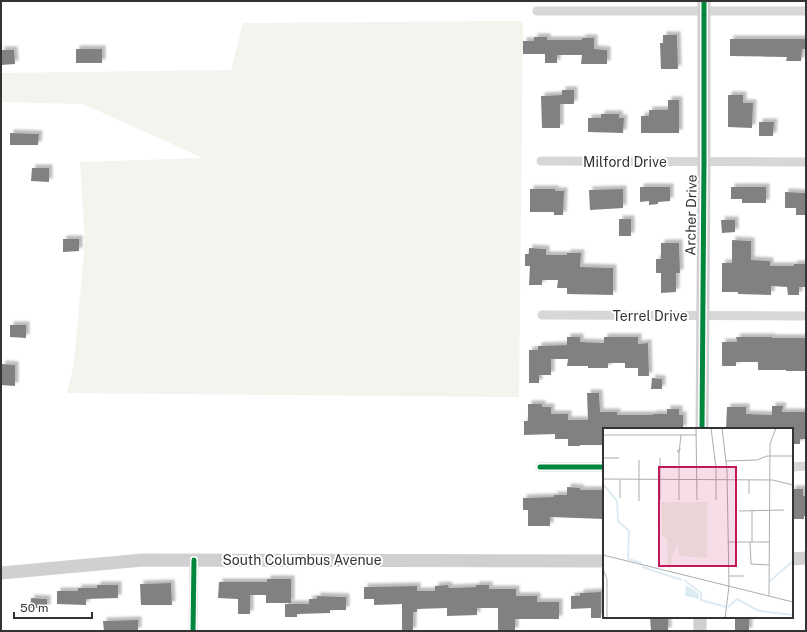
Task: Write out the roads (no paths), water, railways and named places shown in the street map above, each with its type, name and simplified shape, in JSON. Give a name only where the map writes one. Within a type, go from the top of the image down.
[{"type":"main road","name":"Archer Drive","points":[[702,428],[704,6]]},
{"type":"main road","points":[[793,559],[806,558]]},
{"type":"main road","name":"South Columbus Avenue","points":[[1,573],[129,561],[603,560]]},
{"type":"main road","points":[[700,618],[700,631]]},
{"type":"street","points":[[537,11],[704,6],[806,11]]},
{"type":"street","name":"Milford Drive","points":[[540,161],[806,162]]},
{"type":"street","name":"Terrel Drive","points":[[542,315],[806,316]]},
{"type":"street","points":[[793,467],[806,466]]},
{"type":"street","points":[[540,467],[603,467]]},
{"type":"street","points":[[193,631],[194,560]]}]
